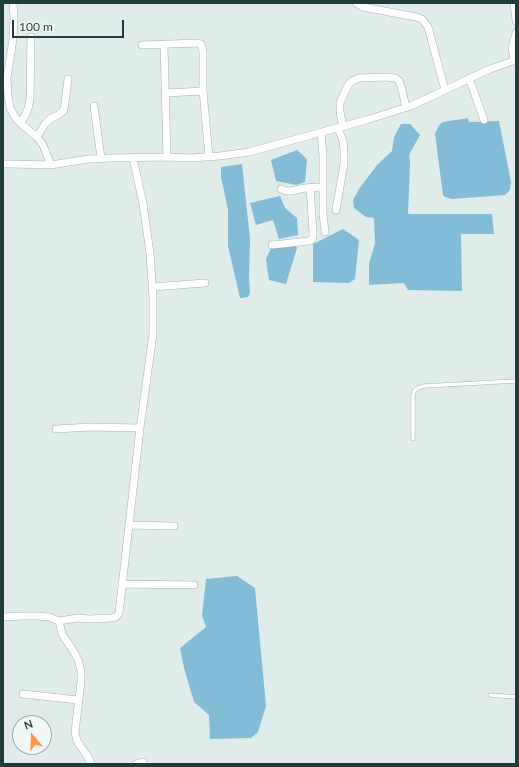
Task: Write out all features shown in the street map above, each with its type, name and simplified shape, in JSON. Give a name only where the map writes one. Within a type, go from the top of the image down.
[{"type":"street","points":[[13,3],[13,38],[7,78],[10,108],[20,123],[37,137],[43,146],[50,164]]},
{"type":"street","points":[[356,3],[363,7],[422,19],[428,27],[446,90]]},
{"type":"street","points":[[514,3],[516,21]]},
{"type":"street","points":[[3,164],[50,164],[101,158],[190,158],[249,152],[406,108],[469,78],[515,60],[512,48],[516,33]]},
{"type":"street","points":[[20,123],[28,109],[30,99],[31,37]]},
{"type":"street","points":[[164,44],[167,157]]},
{"type":"street","points":[[142,45],[201,44],[203,52],[203,91],[209,157]]},
{"type":"street","points":[[336,210],[344,164],[340,103],[348,85],[358,78],[395,78],[399,81],[401,86],[406,108]]},
{"type":"street","points":[[469,78],[484,120]]},
{"type":"street","points":[[37,137],[45,124],[64,110],[68,79]]},
{"type":"street","points":[[166,93],[203,91]]},
{"type":"street","points":[[94,106],[101,158]]},
{"type":"street","points":[[321,133],[323,156],[323,214],[325,232]]},
{"type":"street","points":[[3,617],[38,616],[49,617],[59,621],[78,618],[111,618],[116,617],[119,613],[140,428],[153,334],[149,246],[143,204],[133,157]]},
{"type":"street","points":[[281,188],[286,191],[291,191],[322,187]]},
{"type":"street","points":[[272,245],[312,240],[313,232],[310,188]]},
{"type":"street","points":[[152,287],[206,283]]},
{"type":"street","points":[[56,429],[98,427],[140,428]]},
{"type":"street","points":[[129,525],[174,526]]},
{"type":"street","points":[[122,584],[194,585]]},
{"type":"street","points":[[59,621],[62,634],[78,659],[81,671],[75,732],[77,741],[91,764]]},
{"type":"street","points":[[24,694],[78,700]]},
{"type":"lane","points":[[413,439],[413,394],[418,388],[424,386],[516,381]]},
{"type":"lane","points":[[490,695],[516,697]]},
{"type":"water","points":[[468,118],[469,122],[499,121],[511,182],[510,190],[505,195],[452,199],[443,195],[435,134],[440,124],[443,122]]},
{"type":"water","points":[[401,124],[410,124],[420,135],[409,155],[408,214],[492,214],[494,234],[461,234],[462,291],[408,290],[404,283],[369,285],[369,264],[375,243],[374,218],[366,217],[354,208],[353,200],[359,189],[377,165],[392,151],[394,137]]},
{"type":"water","points":[[297,150],[307,159],[305,182],[296,185],[276,181],[271,160]]},
{"type":"water","points":[[242,164],[250,239],[250,293],[248,297],[240,298],[228,246],[228,210],[221,177],[221,167]]},
{"type":"water","points":[[280,196],[285,208],[297,218],[298,235],[279,239],[273,220],[256,225],[250,203]]},
{"type":"water","points":[[343,229],[359,240],[355,279],[349,283],[313,282],[313,244]]},
{"type":"water","points":[[293,242],[297,248],[286,284],[269,280],[266,259],[272,246]]},
{"type":"water","points":[[237,576],[255,588],[266,706],[258,732],[251,738],[210,739],[209,715],[194,702],[180,648],[206,627],[202,616],[206,579]]}]
